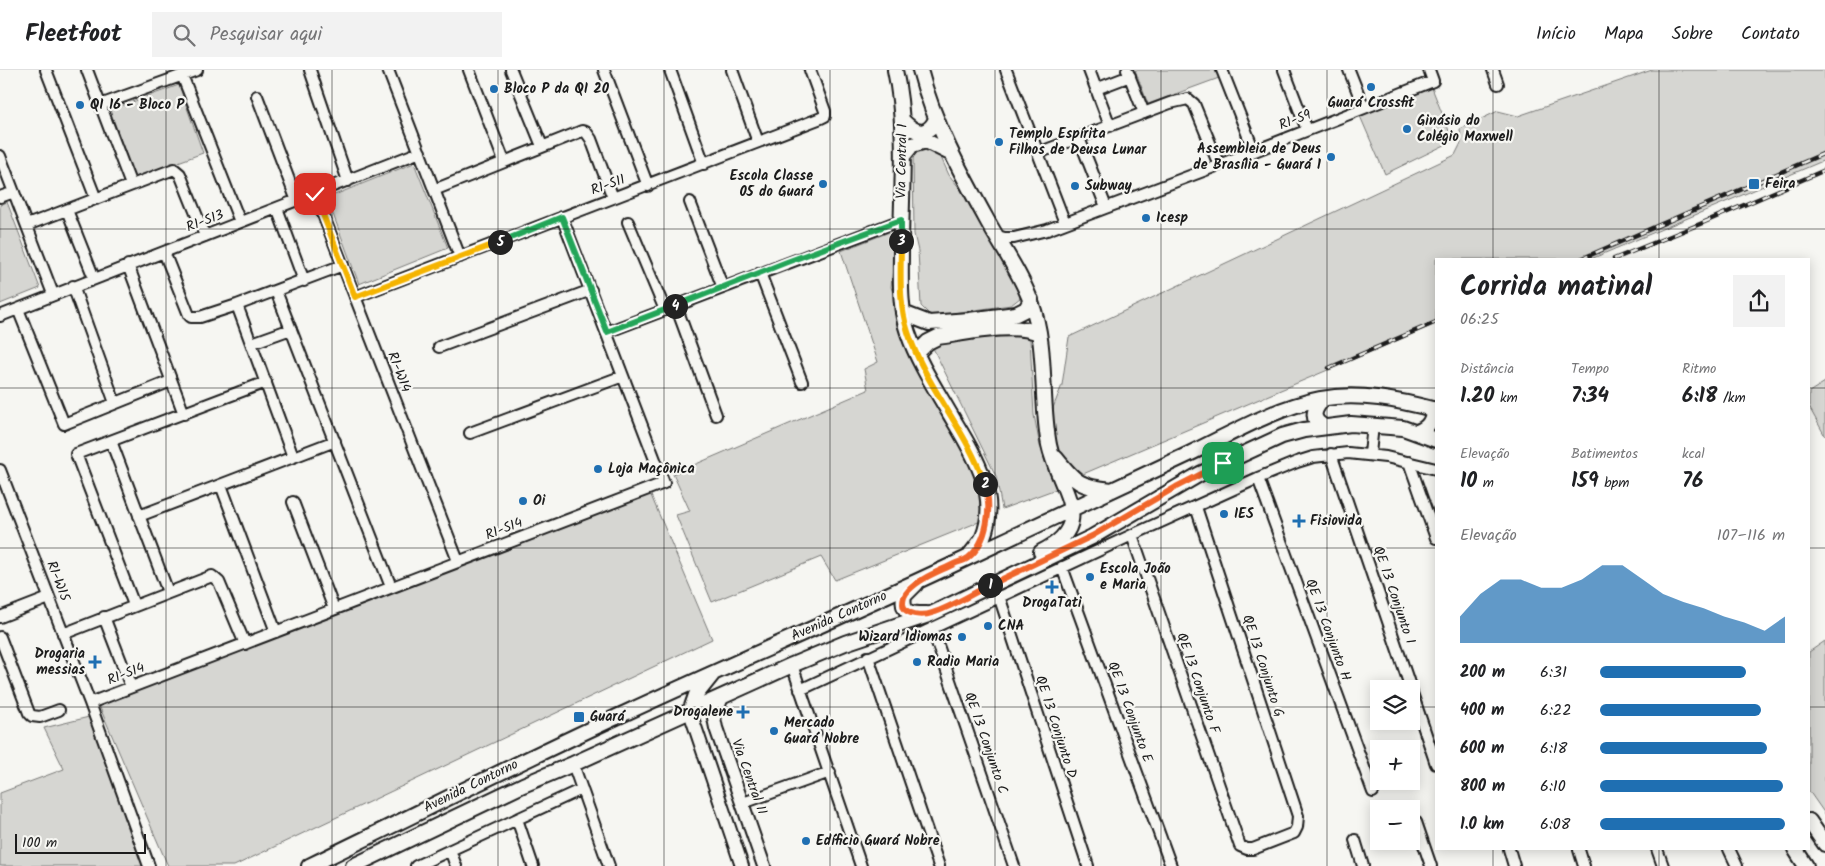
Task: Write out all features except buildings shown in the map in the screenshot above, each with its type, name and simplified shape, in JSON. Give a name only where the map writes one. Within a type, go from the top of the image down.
[{"type":"main road","name":"Via Central 1","points":[[895,70],[903,121],[900,291],[903,313],[908,332],[917,353],[974,456],[986,487],[988,513],[986,530],[982,539],[968,558]]},
{"type":"main road","points":[[920,70],[936,119],[952,154],[1010,257],[1031,300],[1039,333],[1044,414],[1050,452],[1072,509],[1071,524],[1067,532],[1057,542],[1000,574],[988,586]]},
{"type":"main road","points":[[903,121],[911,129],[919,132],[927,131],[936,119]]},
{"type":"main road","points":[[903,156],[912,145],[926,141],[952,154]]},
{"type":"main road","points":[[903,313],[929,323],[970,320],[1016,314],[1026,309],[1031,300]]},
{"type":"main road","points":[[917,353],[928,342],[938,337],[1012,328],[1030,329],[1039,333]]},
{"type":"main road","name":"Avenida Contorno","points":[[309,866],[511,766],[968,558],[1008,537],[1284,410],[1323,398],[1373,397],[1398,400],[1435,409]]},
{"type":"main road","points":[[1323,398],[1315,408],[1314,414],[1315,419],[1323,426]]},
{"type":"main road","points":[[1417,432],[1430,423],[1435,409]]},
{"type":"main road","name":"Avenida Contorno","points":[[353,866],[523,785],[574,764],[792,665],[845,643],[931,621],[988,586],[1092,536],[1176,487],[1223,463],[1282,436],[1323,426],[1351,424],[1403,428],[1435,440]]},
{"type":"main road","points":[[1050,452],[1069,474],[1081,484],[1092,488],[1113,490]]},
{"type":"main road","points":[[922,579],[904,596],[904,608],[907,612],[931,621]]},
{"type":"main road","points":[[690,712],[696,695],[714,672]]},
{"type":"main road","points":[[511,766],[511,776],[514,781],[523,785]]},
{"type":"main road","points":[[487,778],[493,778],[501,786],[499,796],[494,799]]},
{"type":"main road","points":[[405,820],[413,821],[416,824],[417,833],[415,836]]},
{"type":"main road","points":[[1810,822],[1825,844]]},
{"type":"main road","points":[[1796,850],[1806,866]]},
{"type":"street","points":[[46,70],[96,198]]},
{"type":"street","points":[[87,70],[131,185]]},
{"type":"street","points":[[100,104],[197,70]]},
{"type":"street","points":[[310,70],[348,181]]},
{"type":"street","points":[[388,70],[460,257]]},
{"type":"street","points":[[468,70],[504,161]]},
{"type":"street","points":[[511,70],[542,146]]},
{"type":"street","points":[[604,70],[648,186]]},
{"type":"street","points":[[670,70],[704,164]]},
{"type":"street","points":[[732,70],[758,142]]},
{"type":"street","name":"R1-S11","points":[[355,297],[648,186],[825,116],[810,70]]},
{"type":"street","points":[[1006,70],[1064,223]]},
{"type":"street","points":[[1089,70],[1110,126]]},
{"type":"street","points":[[1222,70],[1254,151]]},
{"type":"street","points":[[1284,70],[1307,130]]},
{"type":"street","points":[[1349,70],[1364,108]]},
{"type":"street","name":"R1-S9","points":[[997,236],[1005,238],[1025,236],[1219,165],[1433,81],[1429,70]]},
{"type":"street","points":[[1493,70],[1498,84]]},
{"type":"street","points":[[1096,89],[1129,73],[1144,113]]},
{"type":"street","points":[[182,75],[240,222]]},
{"type":"street","points":[[257,96],[297,201]]},
{"type":"street","points":[[1038,153],[1179,100],[1191,100],[1219,165]]},
{"type":"street","points":[[434,190],[578,132],[586,132],[591,139],[613,198]]},
{"type":"street","points":[[1079,138],[1106,207]]},
{"type":"street","name":"R1-S13","points":[[0,316],[420,152]]},
{"type":"street","points":[[0,156],[53,294]]},
{"type":"street","points":[[27,225],[170,170],[178,171],[205,236]]},
{"type":"street","points":[[0,197],[14,192]]},
{"type":"street","name":"R1-W14","points":[[315,194],[458,561]]},
{"type":"street","points":[[690,202],[723,288]]},
{"type":"street","points":[[277,208],[304,281]]},
{"type":"street","points":[[67,210],[94,278]]},
{"type":"street","name":"R1-S14","points":[[90,703],[664,483],[562,217]]},
{"type":"street","points":[[607,332],[901,220]]},
{"type":"street","points":[[628,222],[665,310]]},
{"type":"street","points":[[1010,257],[1017,242],[1025,236]]},
{"type":"street","points":[[164,252],[191,317],[200,317],[237,305],[343,265]]},
{"type":"street","points":[[128,265],[184,414]]},
{"type":"street","points":[[760,273],[802,382]]},
{"type":"street","points":[[73,286],[115,403]]},
{"type":"street","points":[[439,347],[591,290]]},
{"type":"street","points":[[276,291],[391,587]]},
{"type":"street","points":[[237,305],[293,457]]},
{"type":"street","points":[[676,306],[716,415]]},
{"type":"street","points":[[18,309],[64,424],[171,381]]},
{"type":"street","points":[[252,344],[291,329]]},
{"type":"street","points":[[470,433],[623,376]]},
{"type":"street","points":[[134,605],[76,454],[266,382]]},
{"type":"street","points":[[1370,454],[1373,425]]},
{"type":"street","points":[[111,441],[168,592]]},
{"type":"street","points":[[139,516],[335,441]]},
{"type":"street","points":[[800,690],[868,657],[931,621],[999,596],[1258,478],[1305,460],[1332,454],[1370,454],[1435,469]]},
{"type":"street","name":"QE 13 Conjunto I","points":[[1332,454],[1408,680]]},
{"type":"street","points":[[1409,462],[1435,535]]},
{"type":"street","name":"R1-W15","points":[[0,470],[90,703],[149,866]]},
{"type":"street","name":"QE 13 Conjunto H","points":[[1258,478],[1373,792]]},
{"type":"street","points":[[221,485],[276,632]]},
{"type":"street","points":[[293,502],[334,609]]},
{"type":"street","name":"QE 13 Conjunto G","points":[[1196,507],[1298,816],[1297,827],[1294,833],[1252,849],[1243,848],[1238,841]]},
{"type":"street","name":"QE 13 Conjunto F","points":[[1132,535],[1238,841]]},
{"type":"street","name":"QE 13 Conjunto E","points":[[1062,567],[1171,866]]},
{"type":"street","points":[[63,634],[208,576],[215,577],[220,582],[245,644]]},
{"type":"street","name":"QE 13 Conjunto D","points":[[999,596],[1088,866]]},
{"type":"street","points":[[0,617],[49,598]]},
{"type":"street","points":[[104,617],[131,687]]},
{"type":"street","name":"QE 13 Conjunto C","points":[[931,621],[1014,866]]},
{"type":"street","points":[[0,637],[32,716],[40,717],[59,710]]},
{"type":"street","points":[[868,657],[939,866]]},
{"type":"street","points":[[792,665],[861,866]]},
{"type":"street","name":"Via Central II","points":[[722,697],[715,713],[715,723],[764,866]]},
{"type":"street","points":[[690,712],[742,866]]},
{"type":"street","name":"QE 13 Conjunto I","points":[[1420,716],[1435,761]]},
{"type":"street","points":[[574,764],[609,866]]},
{"type":"street","points":[[743,803],[830,772]]},
{"type":"street","points":[[714,783],[734,777]]},
{"type":"street","points":[[416,866],[582,789]]},
{"type":"street","points":[[517,819],[532,866]]},
{"type":"street","points":[[1420,833],[1432,866]]},
{"type":"street","points":[[1355,840],[1363,866]]},
{"type":"street","points":[[450,850],[456,866]]},
{"type":"street","points":[[1508,850],[1514,866]]},
{"type":"street","points":[[1579,850],[1584,866]]},
{"type":"street","points":[[1657,850],[1663,866]]},
{"type":"street","points":[[1729,850],[1737,866]]},
{"type":"shaded area","points":[[1135,70],[1216,70],[1219,78],[1148,104]]},
{"type":"shaded area","points":[[1652,70],[1825,70],[1825,160],[1593,258],[1435,258],[1435,324],[1083,474],[1059,454],[1051,413],[1062,385],[1069,337],[1455,155],[1461,143],[1460,129],[1498,111],[1518,116]]},
{"type":"shaded area","points":[[179,85],[203,153],[134,178],[110,110]]},
{"type":"shaded area","name":"Ginásio do Colégio Maxwell","points":[[1432,88],[1453,141],[1385,174],[1360,116]]},
{"type":"shaded area","points":[[919,146],[927,147],[939,153],[949,175],[966,196],[1019,289],[1020,298],[1011,305],[931,316],[921,306],[918,251],[914,234],[913,152]]},
{"type":"shaded area","points":[[414,163],[448,248],[359,284],[327,198]]},
{"type":"shaded area","points":[[7,202],[40,288],[0,304],[0,205]]},
{"type":"shaded area","points":[[897,229],[891,287],[919,373],[979,477],[981,521],[835,580],[821,557],[712,602],[676,515],[690,511],[673,474],[868,390],[864,369],[878,362],[841,251]]},
{"type":"shaded area","points":[[1019,332],[1030,339],[1034,415],[1040,446],[1056,489],[1002,509],[996,476],[933,348],[939,343]]},
{"type":"shaded area","points":[[1825,382],[1825,436],[1810,409],[1810,391]]},
{"type":"shaded area","points":[[650,493],[712,639],[234,866],[168,866],[98,703]]},
{"type":"shaded area","points":[[1825,641],[1825,814],[1810,792],[1810,651]]},
{"type":"shaded area","points":[[89,717],[146,866],[0,866],[0,793],[64,769],[44,728]]},
{"type":"railway","points":[[1583,258],[1825,153]]},
{"type":"railway","points":[[1616,258],[1825,170]]},
{"type":"railway","points":[[1329,368],[1435,322]]},
{"type":"place","name":"Guará Crossfit","points":[[1371,87]]},
{"type":"place","name":"Bloco P da QI 20","points":[[494,89]]},
{"type":"place","name":"QI 16 - Bloco P","points":[[80,105]]},
{"type":"place","name":"Ginásio do Colégio Maxwell","points":[[1407,129]]},
{"type":"place","name":"Templo Espírita Filhos de Deusa Lunar","points":[[999,142]]},
{"type":"place","name":"Assembleia de Deus de Brasília - Guará 1","points":[[1331,157]]},
{"type":"place","name":"Escola Classe 05 do Guará","points":[[823,184]]},
{"type":"place","name":"Feira","points":[[1754,184]]},
{"type":"place","name":"Subway","points":[[1075,186]]},
{"type":"place","name":"Icesp","points":[[1146,218]]},
{"type":"place","name":"Loja Maçônica","points":[[598,469]]},
{"type":"place","name":"Oi","points":[[523,501]]},
{"type":"place","name":"IES","points":[[1224,514]]},
{"type":"place","name":"Fisiovida","points":[[1299,521]]},
{"type":"place","name":"Escola João e Maria","points":[[1090,577]]},
{"type":"place","name":"DrogaTati","points":[[1052,587]]},
{"type":"place","name":"CNA","points":[[988,626]]},
{"type":"place","name":"Wizard Idiomas","points":[[962,637]]},
{"type":"place","name":"Drogaria messias","points":[[95,662]]},
{"type":"place","name":"Radio Maria","points":[[917,662]]},
{"type":"place","name":"Drogalene","points":[[743,712]]},
{"type":"place","name":"Guará","points":[[579,717]]},
{"type":"place","name":"Mercado Guará Nobre","points":[[774,731]]},
{"type":"place","name":"Edíficio Guará Nobre","points":[[806,841]]},
{"type":"route","points":[[315,194],[355,297],[562,217],[607,332],[901,220],[900,291],[908,332],[930,379],[974,456],[986,487],[988,500],[986,530],[982,539],[968,558],[922,579],[908,591],[904,596],[903,603],[907,612],[931,614],[1110,527],[1176,487],[1223,463]]}]
